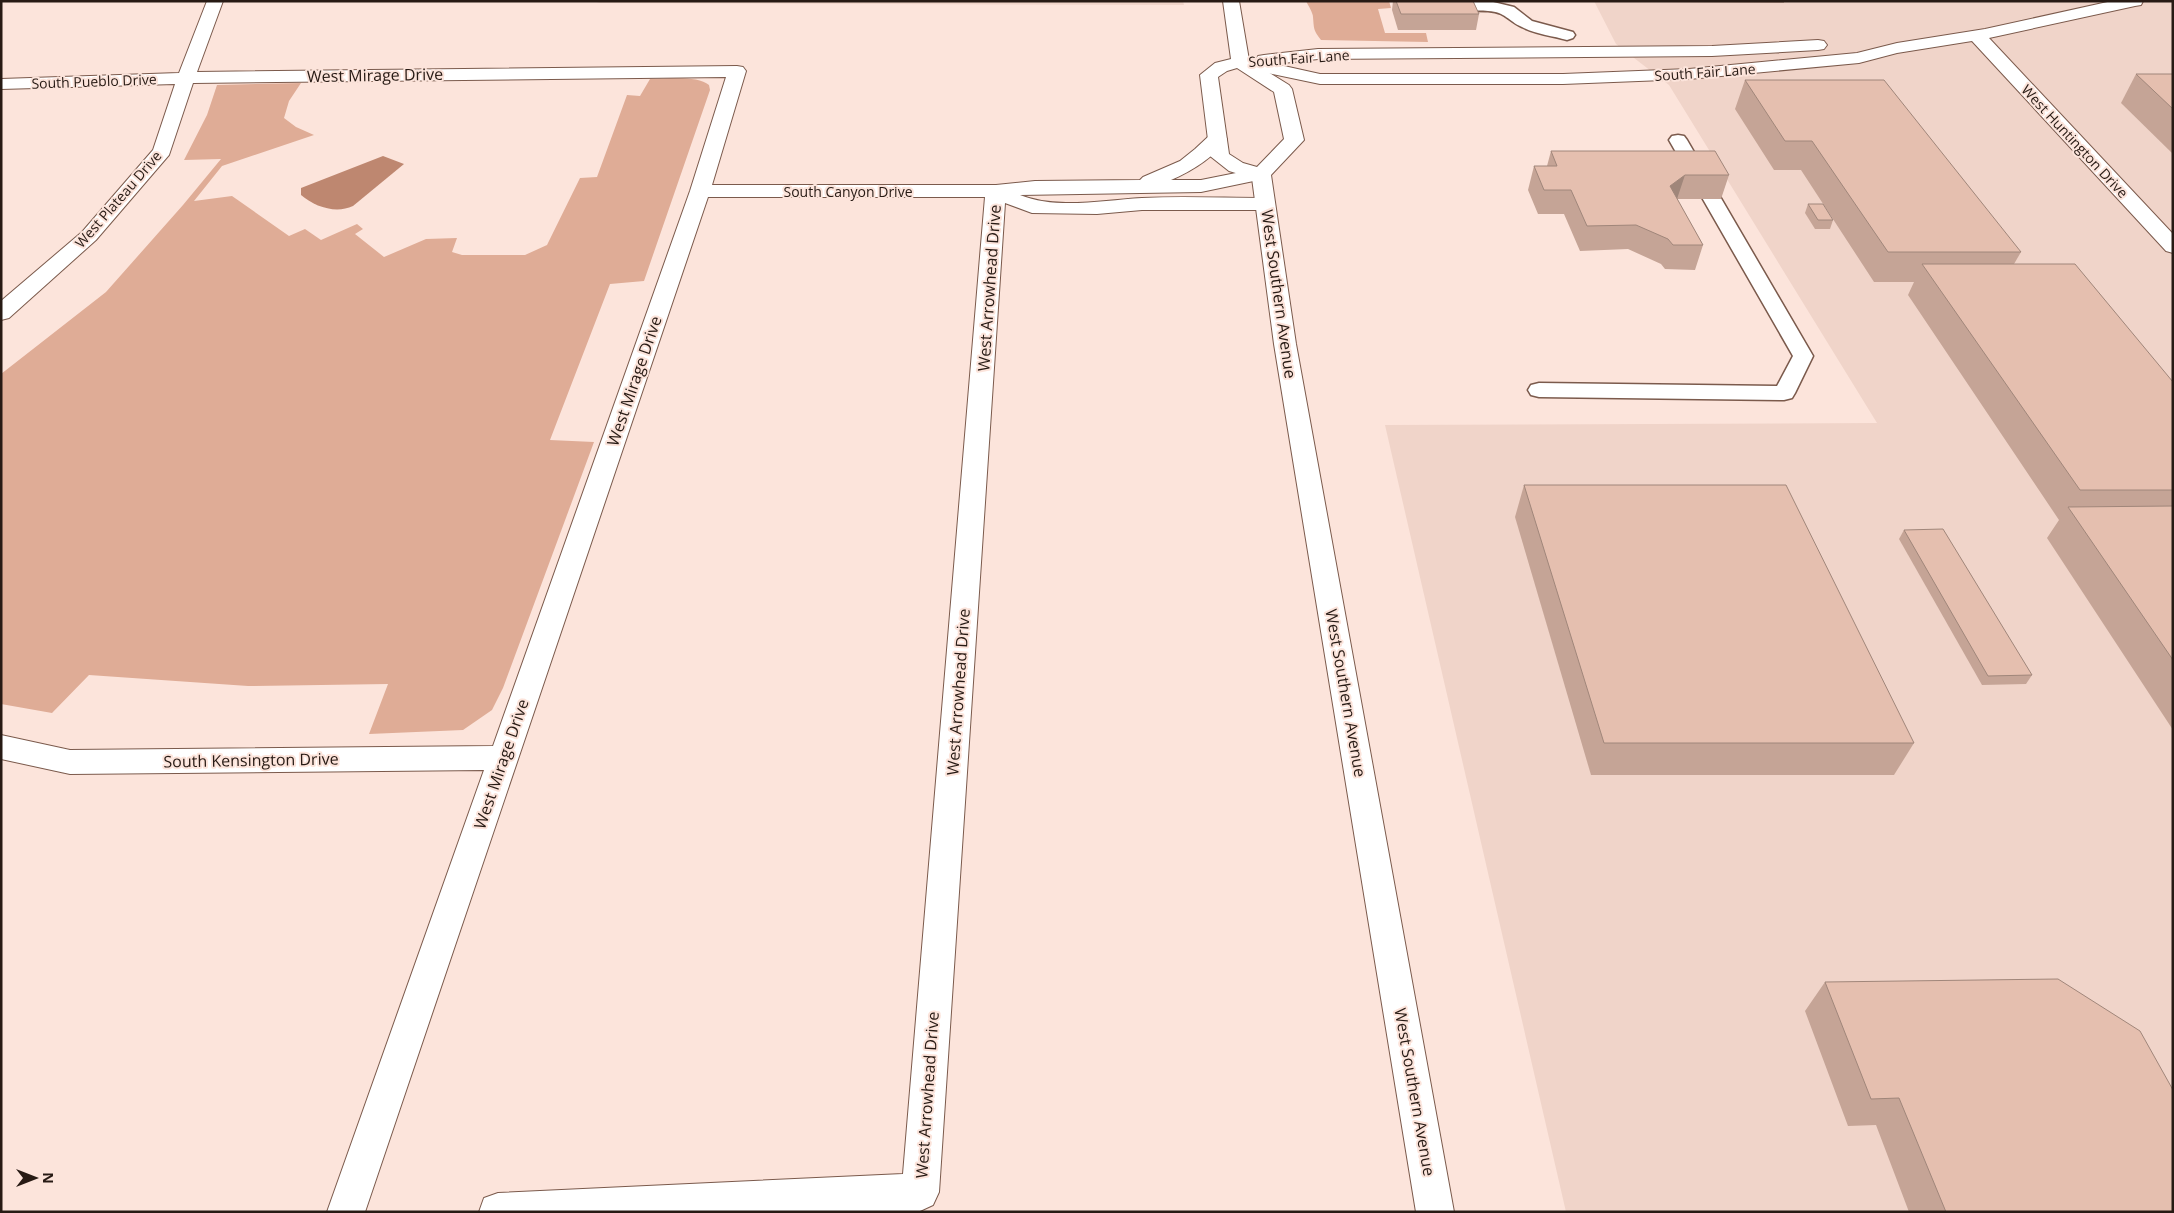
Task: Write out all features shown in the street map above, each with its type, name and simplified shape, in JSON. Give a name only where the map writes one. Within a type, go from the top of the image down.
[{"type":"street","name":"West Plateau Drive","points":[[1,313],[89,236],[162,151],[186,78],[215,1]]},
{"type":"street","points":[[1231,1],[1240,62]]},
{"type":"street","name":"South Fair Lane","points":[[1240,62],[1320,79],[1571,79],[1657,76],[1858,58],[1882,50],[1926,45],[2135,1]]},
{"type":"street","name":"West Huntington Drive","points":[[1976,35],[2173,247]]},
{"type":"street","name":"South Fair Lane","points":[[1240,62],[1318,54],[1712,51],[1844,44],[1882,50]]},
{"type":"street","points":[[1240,62],[1283,89],[1294,140],[1261,174],[1236,167],[1220,156],[1209,75],[1221,67],[1240,62]]},
{"type":"street","name":"West Mirage Drive","points":[[186,78],[737,71],[700,191],[346,1212]]},
{"type":"street","name":"South Pueblo Drive","points":[[1,84],[186,78]]},
{"type":"street","points":[[1132,186],[1170,175],[1190,164],[1206,152],[1217,139]]},
{"type":"street","name":"South Canyon Drive","points":[[700,191],[996,191],[1035,187],[1200,186],[1261,174]]},
{"type":"street","name":"West Southern Avenue","points":[[1261,174],[1290,374],[1436,1212]]},
{"type":"street","name":"South Canyon Drive","points":[[996,191],[1032,207],[1097,208],[1142,204],[1265,204]]},
{"type":"street","name":"West Arrowhead Drive","points":[[655,1208],[920,1192],[996,191]]},
{"type":"street","name":"South Kensington Drive","points":[[1,747],[70,762],[503,758]]},
{"type":"street","points":[[498,1212],[655,1208]]},
{"type":"lane","points":[[1408,1],[1417,6],[1489,6],[1509,10],[1527,24],[1567,35]]},
{"type":"lane","points":[[1539,390],[1784,393],[1803,356],[1678,140]]},
{"type":"shaded area","points":[[593,1],[1183,1],[1184,5],[600,3]]},
{"type":"shaded area","points":[[1306,1],[1389,1],[1391,8],[1378,9],[1385,33],[1426,33],[1428,42],[1321,40],[1315,31],[1312,13]]},
{"type":"shaded area","points":[[1594,1],[2173,1],[2173,1212],[1566,1212],[1385,425],[1877,423],[1669,85],[1616,44]]},
{"type":"shaded area","points":[[681,78],[697,80],[709,85],[710,90],[644,281],[610,284],[550,440],[594,442],[503,688],[492,710],[463,730],[369,734],[388,684],[248,686],[89,675],[52,713],[1,704],[1,374],[106,292],[221,159],[184,160],[207,115],[217,85],[301,83],[289,101],[284,118],[296,127],[314,135],[222,166],[194,201],[232,196],[289,236],[305,229],[321,240],[357,224],[363,229],[355,234],[384,257],[426,239],[457,238],[452,252],[462,255],[525,255],[547,245],[580,178],[597,177],[627,95],[640,96],[650,79]]},
{"type":"shaded area","points":[[383,156],[404,164],[353,206],[340,209],[326,208],[313,203],[301,195],[301,188]]},
{"type":"building","points":[[1396,1],[1473,1],[1479,14],[1401,14]]},
{"type":"building","points":[[2136,74],[2173,74],[2173,109]]},
{"type":"building","points":[[1745,80],[1884,80],[2021,252],[1888,252],[1812,141],[1785,141]]},
{"type":"building","points":[[1551,151],[1715,151],[1729,175],[1685,175],[1670,186],[1703,245],[1673,245],[1668,239],[1636,225],[1587,226],[1571,190],[1544,190],[1534,166],[1557,166]]},
{"type":"building","points":[[1808,204],[1823,204],[1833,220],[1818,220]]},
{"type":"building","points":[[1922,264],[2075,264],[2173,382],[2173,490],[2080,490]]},
{"type":"building","points":[[1524,485],[1786,485],[1914,743],[1604,743]]},
{"type":"building","points":[[2173,506],[2173,660],[2068,507]]},
{"type":"building","points":[[1943,529],[2032,675],[1988,676],[1904,530]]},
{"type":"building","points":[[2058,979],[2140,1031],[2173,1090],[2173,1212],[1946,1212],[1899,1098],[1871,1099],[1825,982]]}]
